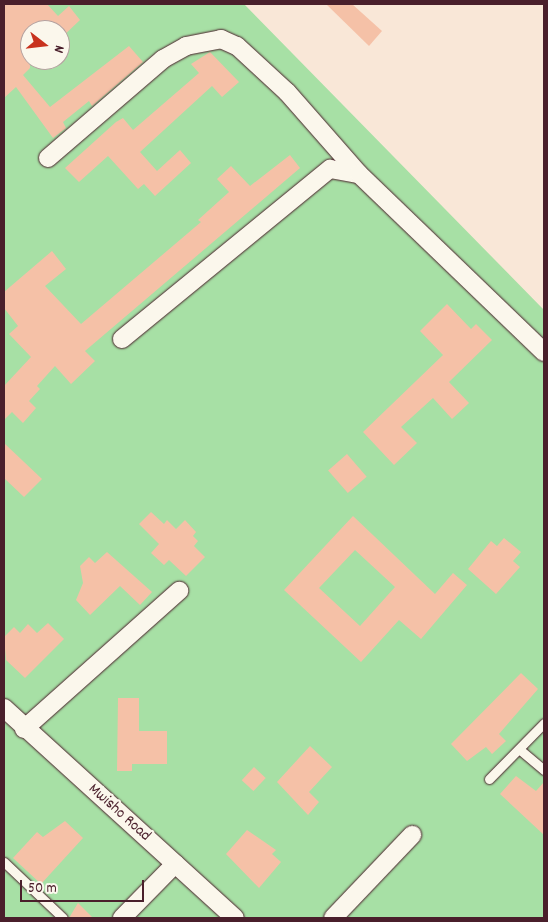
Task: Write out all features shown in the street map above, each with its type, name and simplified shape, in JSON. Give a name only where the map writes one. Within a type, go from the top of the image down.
[{"type":"street","points":[[48,158],[163,59],[186,46],[221,39],[237,46],[287,92],[359,174],[544,352]]},
{"type":"street","points":[[122,339],[330,169],[359,174]]},
{"type":"street","points":[[24,729],[179,591]]},
{"type":"street","name":"Mwisho Road","points":[[4,708],[24,729],[235,918]]},
{"type":"street","points":[[333,918],[412,834]]},
{"type":"street","points":[[122,918],[175,864]]},
{"type":"lane","points":[[489,779],[544,723]]},
{"type":"lane","points":[[519,749],[544,770]]},
{"type":"lane","points":[[4,862],[63,918]]},
{"type":"green space","points":[[4,4],[244,4],[544,310],[544,918],[4,918]]},
{"type":"building","points":[[4,4],[47,4],[58,16],[69,6],[80,20],[70,30],[70,20],[20,20],[20,70],[28,70],[23,75],[50,107],[129,46],[143,62],[92,106],[89,101],[63,122],[66,128],[53,138],[16,87],[4,98]]},
{"type":"building","points":[[326,4],[352,4],[382,31],[369,46]]},
{"type":"building","points":[[210,52],[239,82],[222,97],[212,86],[140,152],[157,171],[180,150],[191,163],[155,196],[144,184],[138,189],[108,156],[79,182],[65,168],[116,122],[123,118],[133,130],[199,73],[191,64]]},
{"type":"building","points":[[290,155],[300,168],[85,351],[95,361],[71,384],[55,366],[37,386],[40,389],[29,401],[36,408],[23,423],[12,412],[4,420],[4,386],[31,357],[9,334],[18,326],[4,308],[4,292],[52,251],[66,269],[45,286],[81,324],[201,222],[198,220],[229,192],[217,179],[231,166],[250,186]]},
{"type":"building","points":[[447,304],[471,329],[476,324],[492,340],[449,382],[469,403],[452,419],[433,398],[401,427],[417,443],[394,465],[363,432],[443,355],[420,331]]},
{"type":"building","points":[[4,443],[42,479],[24,497],[4,478]]},
{"type":"building","points":[[347,454],[367,477],[348,493],[328,470]]},
{"type":"building","points":[[151,512],[164,524],[167,520],[176,529],[185,520],[196,532],[193,536],[198,541],[194,546],[205,557],[186,576],[169,560],[164,565],[151,553],[159,544],[139,524]]},
{"type":"building","points":[[353,516],[435,594],[453,573],[467,585],[421,639],[399,620],[361,662],[284,590]],"holes":[[[355,550],[395,587],[360,626],[319,588]]]},
{"type":"building","points":[[504,538],[521,552],[513,561],[520,567],[496,594],[468,569],[491,541],[497,546]]},
{"type":"building","points":[[107,552],[152,592],[140,605],[120,586],[90,615],[76,600],[83,583],[80,566],[89,557],[95,563]]},
{"type":"building","points":[[48,623],[64,639],[25,678],[6,660],[4,637],[14,627],[20,633],[28,624],[37,633]]},
{"type":"building","points":[[521,673],[538,689],[499,734],[506,741],[492,754],[486,747],[467,761],[451,744]]},
{"type":"building","points":[[118,698],[139,698],[139,731],[167,731],[167,764],[132,764],[132,771],[117,771]]},
{"type":"building","points":[[310,746],[332,767],[309,792],[319,802],[308,815],[277,782]]},
{"type":"building","points":[[254,767],[266,778],[253,791],[242,780]]},
{"type":"building","points":[[516,776],[536,791],[544,782],[544,835],[500,794]]},
{"type":"building","points":[[65,821],[83,838],[41,884],[13,858],[37,832],[43,837]]},
{"type":"building","points":[[247,830],[276,850],[272,854],[281,862],[259,888],[226,854]]},
{"type":"building","points":[[78,903],[93,918],[69,918]]}]
